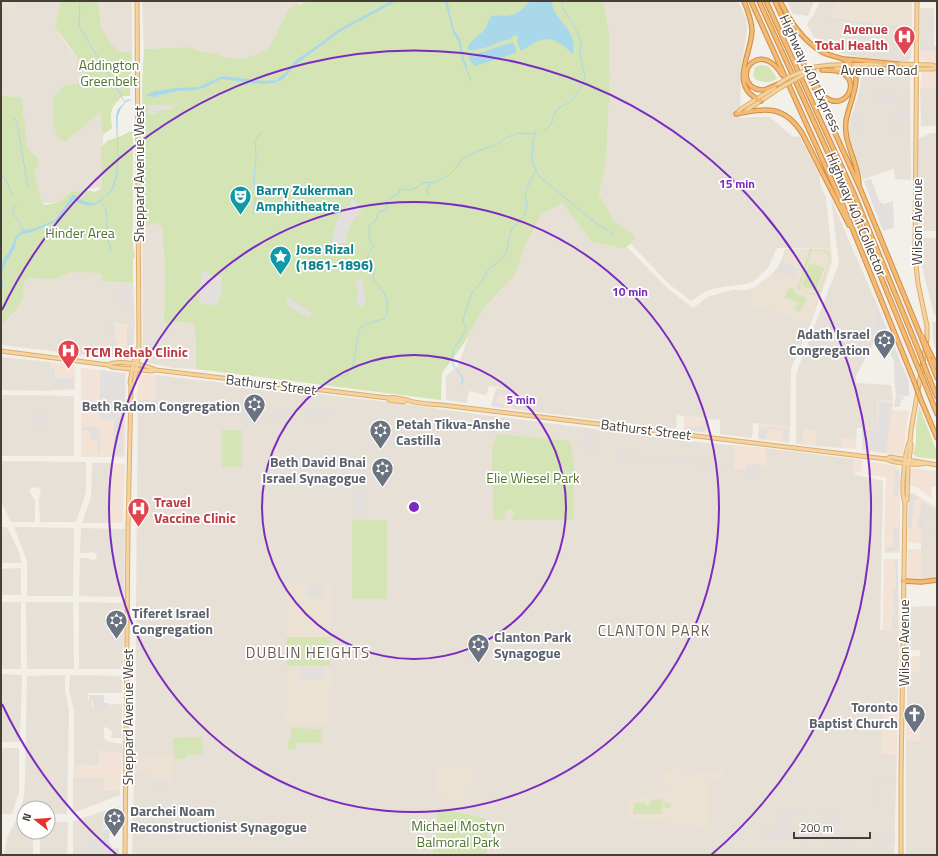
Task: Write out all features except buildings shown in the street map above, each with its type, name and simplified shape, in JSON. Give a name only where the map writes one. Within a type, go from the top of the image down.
[{"type":"highway","points":[[744,1],[752,31],[743,67],[744,80],[748,91],[759,100]]},
{"type":"highway","name":"Highway 401 Collector","points":[[751,1],[854,232],[937,438]]},
{"type":"highway","name":"Highway 401 Express","points":[[759,1],[849,199],[937,414]]},
{"type":"highway","name":"Highway 401 Express","points":[[766,1],[855,196],[937,397]]},
{"type":"highway","name":"Highway 401 Collector","points":[[775,1],[859,186],[937,378]]},
{"type":"highway","points":[[780,1],[795,28],[806,39],[822,52],[847,61],[855,69],[856,84],[846,118],[845,129],[848,147],[859,177],[859,186]]},
{"type":"highway","points":[[839,58],[898,64]]},
{"type":"highway","points":[[779,86],[763,90],[754,88],[750,84],[747,76],[747,70],[750,65],[754,61],[761,59],[770,61],[789,85]]},
{"type":"highway","points":[[807,71],[828,99],[837,101],[842,100],[847,96],[851,86],[848,77],[837,71],[822,70]]},
{"type":"highway","points":[[736,114],[768,109],[785,114],[794,122],[854,232]]},
{"type":"highway","points":[[922,338],[937,367]]},
{"type":"highway","points":[[904,581],[921,582],[937,580]]},
{"type":"main road","name":"Sheppard Avenue West","points":[[132,386],[134,383],[139,352],[137,1]]},
{"type":"main road","name":"Wilson Avenue","points":[[901,855],[905,502],[903,499],[903,491],[908,445],[910,441],[927,339],[927,326],[918,282],[916,256],[917,1]]},
{"type":"main road","name":"Avenue Road","points":[[736,114],[741,109],[759,100],[799,72],[814,67],[898,64],[937,67]]},
{"type":"main road","name":"Avenue Road","points":[[779,86],[805,74],[822,70],[917,70],[933,69],[937,67]]},
{"type":"main road","name":"Sheppard Avenue West","points":[[126,855],[128,529],[130,516],[132,386],[130,382],[132,368],[138,348]]},
{"type":"main road","name":"Bathurst Street","points":[[1,351],[108,364],[112,366],[151,371],[155,370],[388,398],[389,400],[404,402],[406,400],[886,459],[890,457],[907,461],[921,461],[937,465]]},
{"type":"main road","name":"Bathurst Street","points":[[108,364],[112,362],[133,364],[152,367],[155,370]]},
{"type":"shaded area","points":[[1,1],[16,1],[16,8],[1,8]]},
{"type":"shaded area","points":[[16,1],[60,1],[55,29],[79,61],[88,77],[88,82],[65,85],[55,108],[54,112],[70,138],[75,132],[100,112],[103,135],[102,187],[70,192],[60,203],[42,203],[33,170],[39,167],[38,157],[32,153],[27,146],[24,131],[24,112],[12,96],[1,95],[1,8],[16,8]]},
{"type":"shaded area","points":[[98,1],[132,1],[132,53],[117,51],[100,26],[101,21]]},
{"type":"shaded area","points":[[142,1],[306,1],[288,10],[267,49],[256,55],[242,59],[223,57],[218,53],[201,52],[189,47],[144,49]]},
{"type":"shaded area","points":[[603,1],[738,1],[746,19],[747,28],[741,70],[740,118],[770,117],[793,137],[799,136],[820,175],[820,183],[826,197],[831,248],[777,248],[768,268],[754,281],[746,284],[716,288],[704,292],[691,301],[669,284],[630,243],[635,237],[613,220],[599,194],[606,163],[610,78],[609,33]]},
{"type":"shaded area","points":[[787,1],[814,1],[808,16],[793,14]]},
{"type":"shaded area","points":[[820,1],[837,1],[831,17],[912,27],[911,57],[908,62],[865,58],[840,53],[814,37],[807,25],[814,15]]},
{"type":"shaded area","points":[[837,1],[912,1],[912,27],[831,17]]},
{"type":"shaded area","points":[[920,8],[934,8],[934,46],[937,46],[937,62],[935,62],[935,51],[920,51]]},
{"type":"shaded area","points":[[930,16],[933,16],[932,51],[920,51],[920,46],[930,45]]},
{"type":"shaded area","points":[[827,18],[911,28],[910,30],[827,20]]},
{"type":"shaded area","points":[[920,51],[935,51],[935,62],[928,63],[920,60]]},
{"type":"shaded area","points":[[937,72],[937,88],[920,88],[922,73]]},
{"type":"shaded area","points":[[862,76],[910,77],[911,180],[895,179],[894,169],[863,179],[849,138],[849,122],[857,100]]},
{"type":"shaded area","points":[[877,88],[884,88],[884,97],[897,95],[900,101],[878,103]]},
{"type":"shaded area","points":[[920,88],[937,88],[937,126],[921,126]]},
{"type":"shaded area","points":[[173,105],[173,109],[157,111],[157,114],[148,114],[148,106]]},
{"type":"shaded area","points":[[909,111],[909,117],[901,117],[900,115],[900,128],[891,130],[890,126],[894,124],[893,112]]},
{"type":"shaded area","points":[[853,112],[862,112],[863,120],[858,121],[860,128],[854,129]]},
{"type":"shaded area","points":[[931,133],[937,133],[937,231],[919,231],[918,139]]},
{"type":"shaded area","points":[[871,179],[879,201],[884,204],[893,201],[894,228],[883,231],[864,181]]},
{"type":"shaded area","points":[[831,199],[875,300],[875,340],[856,376],[856,383],[891,385],[893,401],[877,400],[877,429],[857,428],[856,440],[842,439],[842,448],[815,446],[816,431],[804,430],[803,445],[796,443],[797,371],[839,263]]},
{"type":"shaded area","points":[[354,200],[362,211],[350,226],[347,233],[346,243],[332,243],[338,218],[347,206]]},
{"type":"shaded area","points":[[562,203],[592,242],[625,249],[627,247],[667,288],[693,308],[708,297],[733,290],[747,290],[755,287],[752,307],[769,308],[811,323],[791,368],[790,427],[753,423],[752,438],[720,434],[720,420],[677,415],[676,429],[512,409],[512,395],[509,394],[510,389],[489,386],[486,395],[469,391],[467,403],[446,400],[446,376],[458,366],[470,332],[482,310],[516,274],[524,248],[541,215]]},
{"type":"shaded area","points":[[156,223],[162,225],[165,269],[164,323],[195,323],[196,369],[173,368],[145,362],[143,346],[142,227]]},
{"type":"shaded area","points":[[923,238],[937,238],[937,315],[934,315],[922,266]]},
{"type":"shaded area","points":[[831,248],[832,263],[811,323],[769,308],[752,307],[755,287],[771,275],[780,264],[785,249]]},
{"type":"shaded area","points":[[781,261],[798,269],[794,279],[776,271]]},
{"type":"shaded area","points":[[102,262],[102,281],[133,283],[135,325],[110,323],[110,358],[1,345],[1,324],[11,316],[27,274]]},
{"type":"shaded area","points":[[202,271],[208,272],[208,275],[222,276],[221,298],[218,298],[218,305],[199,304]]},
{"type":"shaded area","points":[[362,279],[365,294],[363,307],[356,304],[358,290],[355,281]]},
{"type":"shaded area","points":[[122,285],[131,285],[131,312],[126,312],[126,298],[118,298],[118,290],[122,287]]},
{"type":"shaded area","points":[[290,296],[293,301],[312,312],[309,318],[292,309],[285,301]]},
{"type":"shaded area","points":[[875,300],[909,382],[909,396],[897,396],[904,397],[903,400],[901,400],[900,407],[894,407],[896,396],[894,362],[886,342],[875,340]]},
{"type":"shaded area","points":[[932,322],[937,322],[937,351],[934,346]]},
{"type":"shaded area","points":[[110,323],[135,325],[134,341],[128,359],[110,358]]},
{"type":"shaded area","points":[[110,323],[115,324],[115,342],[118,342],[116,355],[111,355]]},
{"type":"shaded area","points":[[127,325],[134,326],[134,340],[132,348],[127,348]]},
{"type":"shaded area","points":[[165,350],[170,350],[170,354],[176,354],[176,362],[168,362],[168,359],[165,359]]},
{"type":"shaded area","points":[[1,357],[51,362],[50,391],[1,390]]},
{"type":"shaded area","points":[[51,362],[75,365],[75,390],[50,391]]},
{"type":"shaded area","points":[[55,367],[55,378],[74,378],[74,388],[51,389],[50,368]]},
{"type":"shaded area","points":[[81,368],[126,373],[125,457],[81,457]]},
{"type":"shaded area","points":[[100,370],[125,374],[123,455],[113,456],[113,419],[101,420],[100,418]]},
{"type":"shaded area","points":[[140,374],[156,375],[156,400],[136,400]]},
{"type":"shaded area","points":[[156,375],[405,404],[706,443],[765,448],[854,459],[853,474],[883,481],[880,630],[899,631],[898,713],[883,713],[882,753],[897,755],[894,855],[132,855],[136,699],[138,400],[155,400]]},
{"type":"shaded area","points":[[496,388],[510,389],[509,394],[512,394],[512,409],[491,406]]},
{"type":"shaded area","points":[[496,389],[509,390],[509,395],[498,395],[496,402],[504,404],[504,408],[491,406]]},
{"type":"shaded area","points":[[1,395],[74,396],[74,456],[1,456]]},
{"type":"shaded area","points":[[877,400],[893,401],[893,410],[909,411],[903,455],[863,451],[862,428],[877,428]]},
{"type":"shaded area","points":[[227,402],[258,402],[258,407],[244,407],[244,404],[242,404],[242,412],[240,412],[240,415],[226,414]]},
{"type":"shaded area","points":[[879,402],[892,403],[886,453],[863,449],[862,430],[878,429]]},
{"type":"shaded area","points":[[243,408],[258,408],[258,413],[249,415],[249,429],[243,429]]},
{"type":"shaded area","points":[[272,409],[281,409],[280,422],[271,421]]},
{"type":"shaded area","points":[[310,410],[329,410],[329,417],[306,417],[306,413],[310,413]]},
{"type":"shaded area","points":[[33,411],[44,412],[44,426],[33,426]]},
{"type":"shaded area","points":[[684,416],[708,419],[708,433],[684,430]]},
{"type":"shaded area","points":[[504,420],[508,421],[507,433],[491,432],[491,427],[503,428]]},
{"type":"shaded area","points":[[703,421],[707,421],[706,430],[704,429],[704,432],[685,430],[686,426],[703,427]]},
{"type":"shaded area","points":[[758,424],[790,427],[790,443],[758,439]]},
{"type":"shaded area","points":[[767,426],[789,429],[787,442],[782,441],[783,430],[768,428],[766,439],[759,438],[760,428],[767,429]]},
{"type":"shaded area","points":[[82,427],[98,427],[100,431],[98,436],[100,436],[100,453],[98,453],[98,455],[97,440],[91,440],[89,430],[82,430]]},
{"type":"shaded area","points":[[804,430],[816,431],[815,446],[803,445]]},
{"type":"shaded area","points":[[588,432],[594,432],[593,449],[589,448],[589,445],[579,445],[579,441],[588,441]]},
{"type":"shaded area","points":[[387,438],[400,438],[399,448],[389,448]]},
{"type":"shaded area","points":[[842,439],[856,440],[856,449],[842,448]]},
{"type":"shaded area","points":[[734,445],[765,448],[767,465],[746,464],[746,469],[734,469]]},
{"type":"shaded area","points":[[618,454],[723,465],[722,468],[628,458],[628,463],[617,463]]},
{"type":"shaded area","points":[[854,459],[862,460],[861,471],[853,474]]},
{"type":"shaded area","points":[[1,461],[86,462],[86,492],[76,522],[40,522],[39,499],[41,490],[36,487],[31,488],[29,491],[35,501],[35,522],[11,522],[1,502]]},
{"type":"shaded area","points":[[868,461],[896,466],[899,468],[900,553],[884,553],[886,477],[867,475]]},
{"type":"shaded area","points":[[92,463],[112,463],[111,505],[108,505],[108,523],[82,523],[91,497]]},
{"type":"shaded area","points":[[112,463],[125,464],[123,523],[108,523],[108,505],[111,505]]},
{"type":"shaded area","points":[[353,464],[366,464],[366,513],[353,513]]},
{"type":"shaded area","points":[[747,465],[760,465],[760,477],[747,476]]},
{"type":"shaded area","points":[[909,468],[937,471],[937,486],[931,487],[932,498],[920,490],[920,488],[908,485]]},
{"type":"shaded area","points":[[895,470],[899,470],[898,496],[894,496]]},
{"type":"shaded area","points":[[909,493],[918,497],[919,500],[914,500],[912,528],[908,528]]},
{"type":"shaded area","points":[[913,493],[937,508],[927,522],[934,527],[921,528],[921,544],[908,542],[909,495]]},
{"type":"shaded area","points":[[921,501],[937,511],[927,522],[923,520],[933,529],[918,528],[918,517],[920,517]]},
{"type":"shaded area","points":[[937,509],[937,577],[921,579],[921,528],[933,527],[927,522]]},
{"type":"shaded area","points":[[1,527],[7,527],[20,554],[21,563],[1,563]]},
{"type":"shaded area","points":[[14,527],[74,528],[73,596],[27,596],[27,561]]},
{"type":"shaded area","points":[[81,528],[125,529],[124,597],[79,596],[80,558],[88,558],[94,561],[97,554],[92,552],[80,553]]},
{"type":"shaded area","points":[[893,529],[899,529],[899,550],[886,552],[886,547],[895,547]]},
{"type":"shaded area","points":[[908,549],[921,549],[921,579],[907,579]]},
{"type":"shaded area","points":[[884,559],[898,559],[899,631],[883,631]]},
{"type":"shaded area","points":[[894,561],[898,561],[898,630],[892,630],[892,614],[895,614],[893,590],[896,589],[896,565],[894,564]]},
{"type":"shaded area","points":[[21,568],[21,595],[1,595],[1,569]]},
{"type":"shaded area","points":[[287,583],[330,583],[330,637],[287,637]]},
{"type":"shaded area","points":[[324,585],[323,599],[306,597],[306,586]]},
{"type":"shaded area","points":[[1,602],[21,602],[21,669],[1,669]]},
{"type":"shaded area","points":[[26,602],[73,602],[74,669],[27,669]]},
{"type":"shaded area","points":[[79,602],[124,603],[123,669],[79,669]]},
{"type":"shaded area","points":[[937,606],[937,855],[906,855],[906,741],[920,740],[919,712],[907,711],[907,671],[920,672],[920,650],[906,650],[908,607]]},
{"type":"shaded area","points":[[471,643],[477,645],[477,658],[469,658],[469,655],[467,654]]},
{"type":"shaded area","points":[[907,656],[920,656],[920,672],[907,671]]},
{"type":"shaded area","points":[[287,666],[330,666],[329,726],[286,725]]},
{"type":"shaded area","points":[[299,668],[325,668],[325,679],[299,679]]},
{"type":"shaded area","points":[[1,674],[22,675],[20,742],[1,742]]},
{"type":"shaded area","points":[[65,675],[65,691],[69,711],[67,814],[56,814],[56,800],[23,800],[25,783],[27,676]]},
{"type":"shaded area","points":[[70,675],[122,676],[122,693],[88,693],[88,701],[92,702],[92,709],[109,709],[110,704],[122,704],[122,738],[111,738],[112,732],[108,728],[104,727],[104,737],[106,741],[122,744],[123,754],[99,751],[99,766],[74,765],[74,711],[69,689]]},
{"type":"shaded area","points":[[89,695],[104,695],[104,703],[109,703],[109,709],[93,709],[93,701],[89,701]]},
{"type":"shaded area","points":[[883,713],[898,713],[897,755],[882,754]]},
{"type":"shaded area","points":[[906,718],[920,718],[920,741],[906,741]]},
{"type":"shaded area","points":[[1,748],[19,748],[19,792],[12,814],[1,814]]},
{"type":"shaded area","points":[[99,751],[123,754],[120,789],[104,790],[104,778],[73,777],[74,765],[99,766]]},
{"type":"shaded area","points":[[149,754],[172,754],[171,788],[151,790],[151,777],[148,773],[133,772],[133,757],[148,758]]},
{"type":"shaded area","points":[[678,764],[683,777],[706,772],[724,771],[724,780],[709,780],[709,828],[627,817],[627,800],[653,795],[667,788],[662,776]]},
{"type":"shaded area","points":[[438,767],[471,767],[471,789],[467,789],[460,803],[438,797]]},
{"type":"shaded area","points":[[877,776],[897,777],[897,779],[879,780],[877,807],[875,806]]},
{"type":"shaded area","points":[[73,777],[104,778],[104,790],[120,789],[120,795],[73,813]]},
{"type":"shaded area","points":[[152,779],[168,779],[168,787],[152,789]]},
{"type":"shaded area","points":[[117,806],[121,808],[121,828],[104,828],[104,812]]},
{"type":"shaded area","points":[[111,808],[111,828],[104,828],[104,811]]},
{"type":"shaded area","points":[[779,809],[782,809],[783,812],[785,812],[784,810],[797,810],[797,815],[796,813],[786,813],[786,817],[788,817],[788,833],[797,834],[797,840],[784,838],[783,835],[782,838],[766,836],[766,830],[771,830],[771,832],[780,832],[779,818],[781,818],[781,811],[778,811]]},
{"type":"shaded area","points":[[104,811],[103,847],[119,848],[119,855],[73,855],[73,821]]},
{"type":"shaded area","points":[[800,811],[804,812],[804,822],[823,824],[823,812],[829,814],[828,828],[801,826],[801,824],[799,824]]},
{"type":"shaded area","points":[[834,813],[840,814],[839,841],[851,842],[851,846],[835,844]]},
{"type":"shaded area","points":[[16,822],[16,840],[33,840],[33,855],[4,855],[7,838]]},
{"type":"shaded area","points":[[56,822],[68,822],[67,855],[40,855],[40,840],[56,840]]},
{"type":"shaded area","points":[[803,827],[827,829],[827,831],[832,830],[831,843],[827,843],[827,832],[807,831],[806,841],[802,841],[802,839],[800,839],[801,829]]},
{"type":"shaded area","points":[[117,829],[117,831],[110,831],[109,844],[112,845],[111,853],[103,853],[103,830]]},
{"type":"shaded area","points":[[893,831],[895,831],[895,838],[883,838],[895,839],[895,846],[892,846],[892,841],[878,841],[878,834],[892,834]]},
{"type":"shaded area","points":[[88,836],[92,836],[95,840],[102,840],[102,853],[88,853]]},
{"type":"green space","name":"Addington Greenbelt","points":[[60,1],[98,1],[101,21],[100,26],[117,51],[132,53],[130,96],[123,96],[113,107],[111,114],[112,128],[103,135],[100,112],[65,142],[60,139],[55,129],[53,97],[65,85],[88,82],[87,76],[80,62],[55,29]]},
{"type":"green space","points":[[306,1],[603,1],[609,33],[610,78],[606,163],[599,194],[613,220],[636,237],[625,249],[592,242],[562,203],[541,215],[524,248],[516,274],[482,310],[465,342],[442,373],[441,400],[196,369],[195,324],[185,322],[164,323],[165,269],[162,226],[156,223],[142,227],[144,190],[142,86],[144,49],[190,47],[201,52],[218,53],[223,57],[242,59],[256,55],[267,49],[272,42],[288,10],[297,4],[301,5]]},
{"type":"green space","points":[[761,65],[768,66],[777,78],[770,82],[756,80],[753,75],[755,67]]},
{"type":"green space","name":"Hinder Area","points":[[1,95],[22,98],[27,146],[32,153],[38,157],[39,167],[34,170],[42,203],[45,205],[60,202],[70,192],[87,190],[95,192],[100,189],[102,185],[101,148],[108,140],[133,131],[133,246],[135,259],[133,258],[133,283],[102,281],[102,273],[74,272],[56,279],[28,278],[23,286],[23,296],[21,302],[10,316],[1,324]]},
{"type":"green space","points":[[810,248],[812,250],[826,250],[829,253],[830,258],[821,291],[813,295],[805,292],[800,288],[799,290],[797,289]],"holes":[[[813,251],[825,251],[829,259],[820,289],[815,293],[806,292],[800,286],[811,253]]]},
{"type":"green space","points":[[809,263],[824,268],[816,291],[802,286]]},
{"type":"green space","points":[[790,288],[795,290],[794,293],[807,298],[800,312],[795,310],[798,302],[784,298],[788,289]]},
{"type":"green space","points":[[919,406],[937,452],[937,459],[917,457],[913,454],[916,442]]},
{"type":"green space","points":[[222,430],[242,430],[242,467],[222,467]]},
{"type":"green space","name":"Elie Wiesel Park","points":[[497,434],[570,441],[574,460],[574,520],[511,520],[514,513],[513,510],[510,509],[505,511],[506,520],[493,519],[492,448]]},
{"type":"green space","points":[[352,520],[387,520],[387,599],[352,599]]},
{"type":"green space","points":[[287,637],[330,637],[330,666],[287,666]]},
{"type":"green space","points":[[291,728],[322,729],[322,743],[296,743],[295,750],[288,749],[288,740],[291,740]]},
{"type":"green space","points":[[202,737],[203,754],[186,755],[186,759],[175,759],[173,738]]},
{"type":"green space","points":[[662,799],[662,806],[663,802],[671,803],[670,808],[662,807],[662,814],[633,814],[634,803],[645,802],[645,805],[650,806],[650,800]]},
{"type":"green space","name":"Michael Mostyn Balmoral Park","points":[[439,808],[487,819],[487,855],[434,853],[437,810]]},
{"type":"water","points":[[391,1],[397,1],[341,31],[295,65],[283,79],[274,83],[260,84],[221,79],[206,87],[196,90],[178,91],[156,97],[140,97],[154,91],[198,87],[223,76],[264,81],[276,80],[284,74],[297,59],[338,30]]},
{"type":"water","points":[[445,1],[447,1],[448,4],[454,31],[458,35],[461,42],[467,71],[462,60],[459,43],[453,33]]},
{"type":"water","points":[[530,1],[552,1],[554,11],[572,37],[574,45],[573,55],[561,44],[550,39],[544,39],[521,51],[517,42],[518,37],[516,35],[510,39],[488,47],[469,51],[468,48],[470,43],[484,30],[490,17],[496,15],[508,16],[515,14]]},
{"type":"water","points":[[514,43],[516,53],[475,66],[468,57],[469,55]]},
{"type":"water","points":[[133,99],[125,103],[118,116],[118,171],[114,187],[107,195],[113,185],[116,176],[116,116],[118,109],[127,100]]},
{"type":"water","points":[[72,195],[75,195],[84,201],[95,203],[105,197],[97,204],[91,205],[86,205],[73,200],[57,221],[19,236],[16,240],[15,248],[6,262],[2,272],[3,286],[1,295],[2,265],[4,258],[9,252],[16,236],[21,231],[36,228],[55,220]]},
{"type":"waterway","points":[[80,1],[80,28],[125,102]]},
{"type":"waterway","points":[[543,132],[547,130],[551,124],[558,109],[574,97],[585,78],[580,54],[581,42],[576,30],[564,10],[561,1]]},
{"type":"waterway","points":[[467,71],[471,81]]},
{"type":"waterway","points":[[12,118],[15,119],[17,124],[28,186]]},
{"type":"waterway","points":[[253,214],[256,198],[254,178],[256,157],[255,141],[263,131]]},
{"type":"waterway","points":[[536,131],[533,141],[532,159],[539,176],[593,221],[614,235]]},
{"type":"waterway","points":[[338,377],[347,375],[348,371],[352,369],[360,328],[371,322],[384,319],[386,314],[386,298],[374,281],[373,274],[375,270],[368,262],[368,255],[374,246],[370,239],[369,225],[375,222],[380,211],[387,210],[388,208],[386,201],[398,194],[400,189],[412,190],[423,183],[433,183],[448,176],[463,158],[480,150],[496,145],[507,137],[520,133],[533,134],[535,132]]},
{"type":"waterway","points":[[462,384],[463,380],[453,365],[452,357],[454,348],[465,332],[466,327],[463,322],[465,312],[473,291],[481,283],[488,270],[503,258],[507,251],[508,241],[512,229],[525,215],[527,206],[525,194],[536,170]]},
{"type":"waterway","points":[[1,176],[6,180],[13,197]]},
{"type":"waterway","points":[[428,195],[427,189],[430,183]]},
{"type":"waterway","points":[[100,200],[105,208],[107,216],[107,238],[111,251]]},
{"type":"waterway","points":[[17,204],[13,210],[13,213],[24,230]]},
{"type":"waterway","points":[[322,385],[328,381]]},
{"type":"place","name":"Avenue Total Health","points":[[904,56]]},
{"type":"place","name":"Barry Zukerman Amphitheatre","points":[[240,216]]},
{"type":"place","name":"Jose Rizal (1861-1896)","points":[[280,276]]},
{"type":"place","name":"Adath Israel Congregation","points":[[885,360]]},
{"type":"place","name":"TCM Rehab Clinic","points":[[68,370]]},
{"type":"place","name":"Beth Radom Congregation","points":[[255,424]]},
{"type":"place","name":"Petah Tikva-Anshe Castilla","points":[[380,450]]},
{"type":"place","name":"Beth David Bnai Israel Synagogue","points":[[382,488]]},
{"type":"place","name":"Travel Vaccine Clinic","points":[[138,528]]},
{"type":"place","name":"Tiferet Israel Congregation","points":[[116,640]]},
{"type":"place","name":"Clanton Park Synagogue","points":[[478,664]]},
{"type":"place","name":"Toronto Baptist Church","points":[[914,734]]},
{"type":"place","name":"Darchei Noam Reconstructionist Synagogue","points":[[115,838]]},
{"type":"district","name":"CLANTON PARK","points":[[654,630]]},
{"type":"district","name":"DUBLIN HEIGHTS","points":[[308,652]]}]
